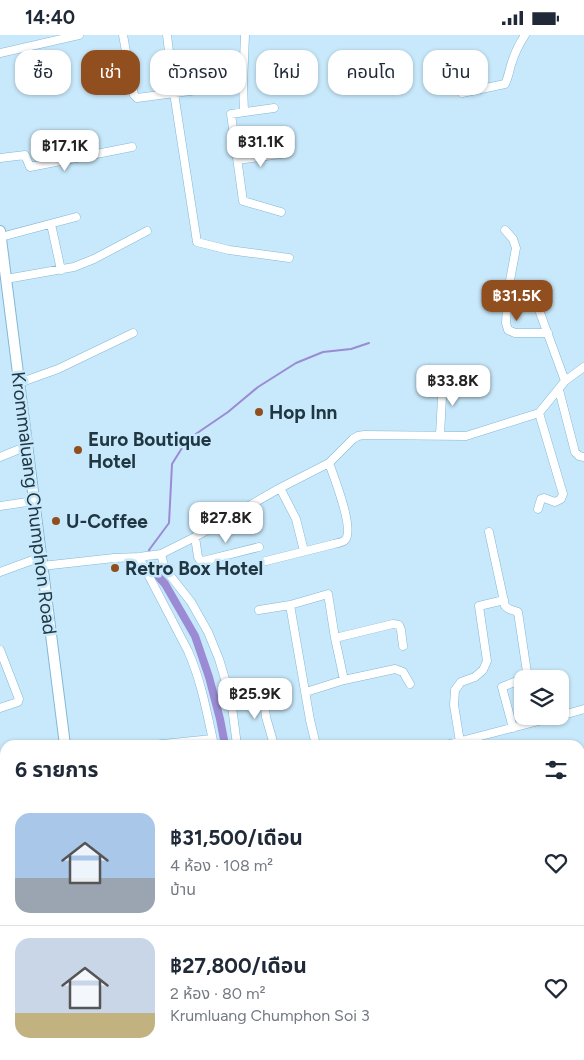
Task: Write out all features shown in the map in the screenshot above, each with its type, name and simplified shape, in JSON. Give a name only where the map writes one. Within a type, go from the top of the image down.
[{"type":"street","points":[[0,53],[79,35]]},
{"type":"street","points":[[122,35],[134,95],[137,98],[159,95]]},
{"type":"street","points":[[168,35],[170,50]]},
{"type":"street","points":[[244,50],[245,35]]},
{"type":"street","points":[[488,88],[505,84],[508,80],[512,63],[521,40],[525,35]]},
{"type":"street","points":[[174,95],[197,242],[229,250],[289,258]]},
{"type":"street","points":[[243,95],[244,112]]},
{"type":"street","points":[[274,108],[231,114],[243,201],[281,212]]},
{"type":"street","points":[[0,159],[25,155],[30,167],[132,147]]},
{"type":"street","points":[[238,160],[280,153]]},
{"type":"street","points":[[0,234],[52,224],[76,217]]},
{"type":"street","points":[[52,224],[60,269]]},
{"type":"street","points":[[505,230],[513,239],[516,248],[508,291],[506,323],[508,330],[515,333],[548,333]]},
{"type":"street","points":[[6,279],[74,267],[94,259],[147,231]]},
{"type":"street","name":"Krommaluang Chumphon Road","points":[[0,234],[6,279],[4,299],[19,383],[64,740]]},
{"type":"street","points":[[508,291],[510,293],[533,296],[565,381]]},
{"type":"street","points":[[19,383],[58,369],[133,333]]},
{"type":"street","points":[[0,572],[42,562],[140,557],[159,554],[195,537],[280,488],[330,463],[358,436],[466,435],[539,413],[565,381],[584,367]]},
{"type":"street","points":[[440,435],[443,378]]},
{"type":"street","points":[[559,390],[575,452],[584,458]]},
{"type":"street","points":[[538,509],[540,499],[544,498],[555,501],[561,499],[563,494],[539,413]]},
{"type":"street","points":[[0,457],[27,446]]},
{"type":"street","points":[[266,561],[334,545],[346,539],[348,533],[347,517],[330,463]]},
{"type":"street","points":[[280,488],[296,519],[304,551]]},
{"type":"street","points":[[0,505],[34,501]]},
{"type":"street","points":[[488,532],[505,606],[518,612],[522,631],[524,670]]},
{"type":"street","points":[[195,537],[198,557],[203,561],[259,547]]},
{"type":"street","points":[[159,554],[165,569],[191,602],[208,632],[219,659],[231,699],[236,740]]},
{"type":"street","points":[[140,557],[193,662],[208,715],[213,740]]},
{"type":"street","points":[[259,610],[290,605],[328,594],[344,680]]},
{"type":"street","points":[[460,740],[454,705],[455,690],[461,682],[475,677],[483,670],[487,661],[479,606],[504,600]]},
{"type":"street","points":[[290,605],[315,740]]},
{"type":"street","points":[[335,638],[393,624],[399,625],[403,646]]},
{"type":"street","points":[[0,650],[19,699],[18,702],[0,708]]},
{"type":"street","points":[[306,692],[344,680],[395,669],[403,672],[410,684]]},
{"type":"street","points":[[513,728],[502,687],[514,682]]},
{"type":"street","points":[[266,690],[268,703],[265,709],[266,717],[273,740]]},
{"type":"street","points":[[569,713],[584,709]]},
{"type":"street","points":[[464,740],[520,725]]},
{"type":"waterway","points":[[150,554],[149,550],[169,523],[172,464],[187,440],[228,412],[258,387],[296,363],[323,352],[351,349],[369,343]]},
{"type":"waterway","points":[[151,558],[153,566]]},
{"type":"waterway","points":[[153,566],[195,636],[209,677],[224,740]]},
{"type":"place","name":"Hop Inn","points":[[259,412]]},
{"type":"place","name":"Euro Boutique Hotel","points":[[78,450]]},
{"type":"place","name":"U-Coffee","points":[[56,521]]},
{"type":"place","name":"Retro Box Hotel","points":[[115,568]]}]
